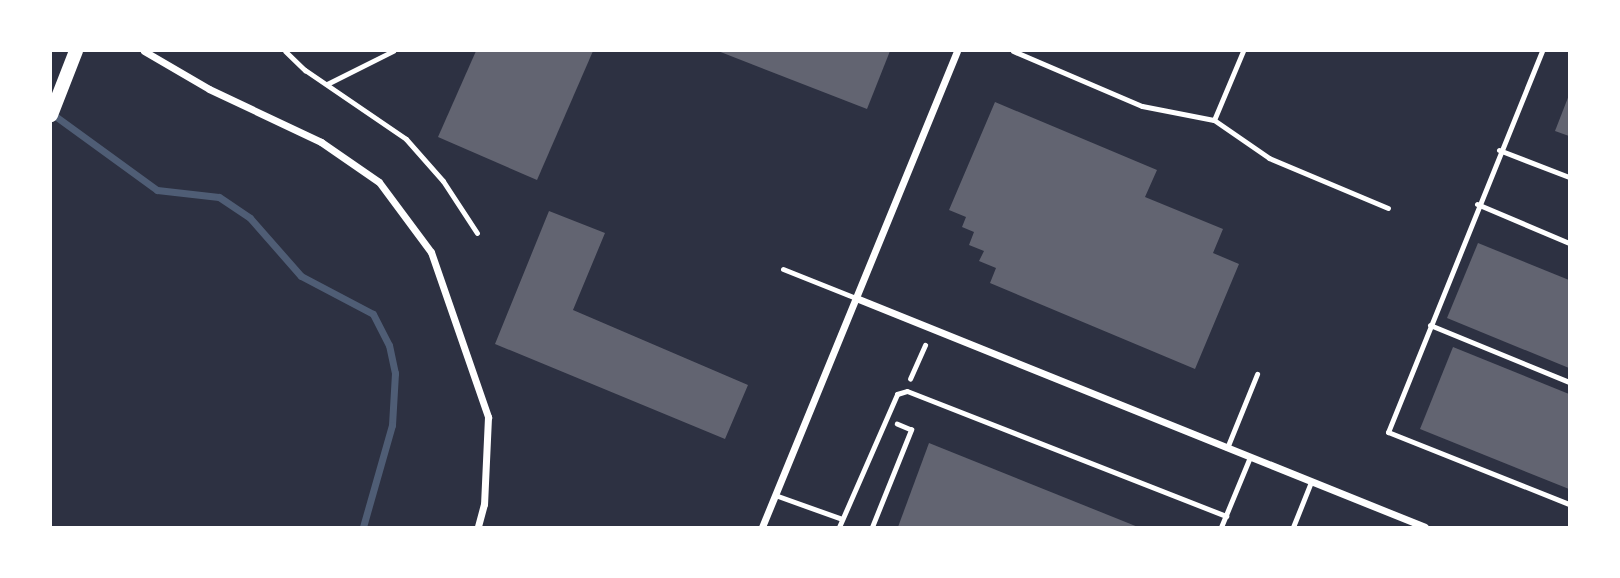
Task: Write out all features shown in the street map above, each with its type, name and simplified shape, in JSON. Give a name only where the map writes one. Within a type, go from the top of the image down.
[{"type":"main road","points":[[51,115],[76,51]]},
{"type":"street","points":[[144,51],[209,89],[321,142],[379,182],[431,252],[488,417],[484,504],[478,527]]},
{"type":"street","points":[[762,527],[957,51]]},
{"type":"street","points":[[856,298],[1425,527]]},
{"type":"lane","points":[[285,51],[406,139],[443,181],[477,233]]},
{"type":"lane","points":[[327,84],[393,51]]},
{"type":"lane","points":[[1013,51],[1142,106],[1214,120],[1269,158],[1388,208]]},
{"type":"lane","points":[[1214,120],[1243,51]]},
{"type":"lane","points":[[1542,51],[1477,204],[1388,432],[1569,504]]},
{"type":"lane","points":[[1499,150],[1569,177]]},
{"type":"lane","points":[[1477,204],[1569,243]]},
{"type":"lane","points":[[783,269],[856,298]]},
{"type":"lane","points":[[1430,325],[1569,382]]},
{"type":"lane","points":[[1227,448],[1257,374]]},
{"type":"lane","points":[[839,527],[897,394],[907,391],[1226,516]]},
{"type":"lane","points":[[1221,527],[1250,457]]},
{"type":"lane","points":[[1293,527],[1311,482]]},
{"type":"lane","points":[[775,495],[842,519]]},
{"type":"path","points":[[872,527],[912,430],[896,423],[925,345]]},
{"type":"building","points":[[476,51],[593,51],[537,180],[438,137]]},
{"type":"building","points":[[718,51],[890,51],[867,109]]},
{"type":"building","points":[[1569,95],[1569,136],[1555,131]]},
{"type":"building","points":[[995,102],[1157,170],[1145,197],[1223,229],[1213,253],[1239,264],[1195,369],[990,283],[996,268],[979,261],[984,251],[969,245],[974,232],[962,227],[966,217],[949,210]]},
{"type":"building","points":[[549,211],[605,233],[573,310],[748,385],[725,439],[495,344]]},
{"type":"building","points":[[1478,243],[1569,280],[1569,368],[1447,318]]},
{"type":"building","points":[[1453,347],[1569,394],[1569,489],[1420,429]]},
{"type":"building","points":[[929,443],[1138,527],[898,527]]},
{"type":"waterway","points":[[51,113],[157,190],[219,197],[250,218],[301,276],[373,314],[389,345],[395,373],[392,425],[363,527]]}]
